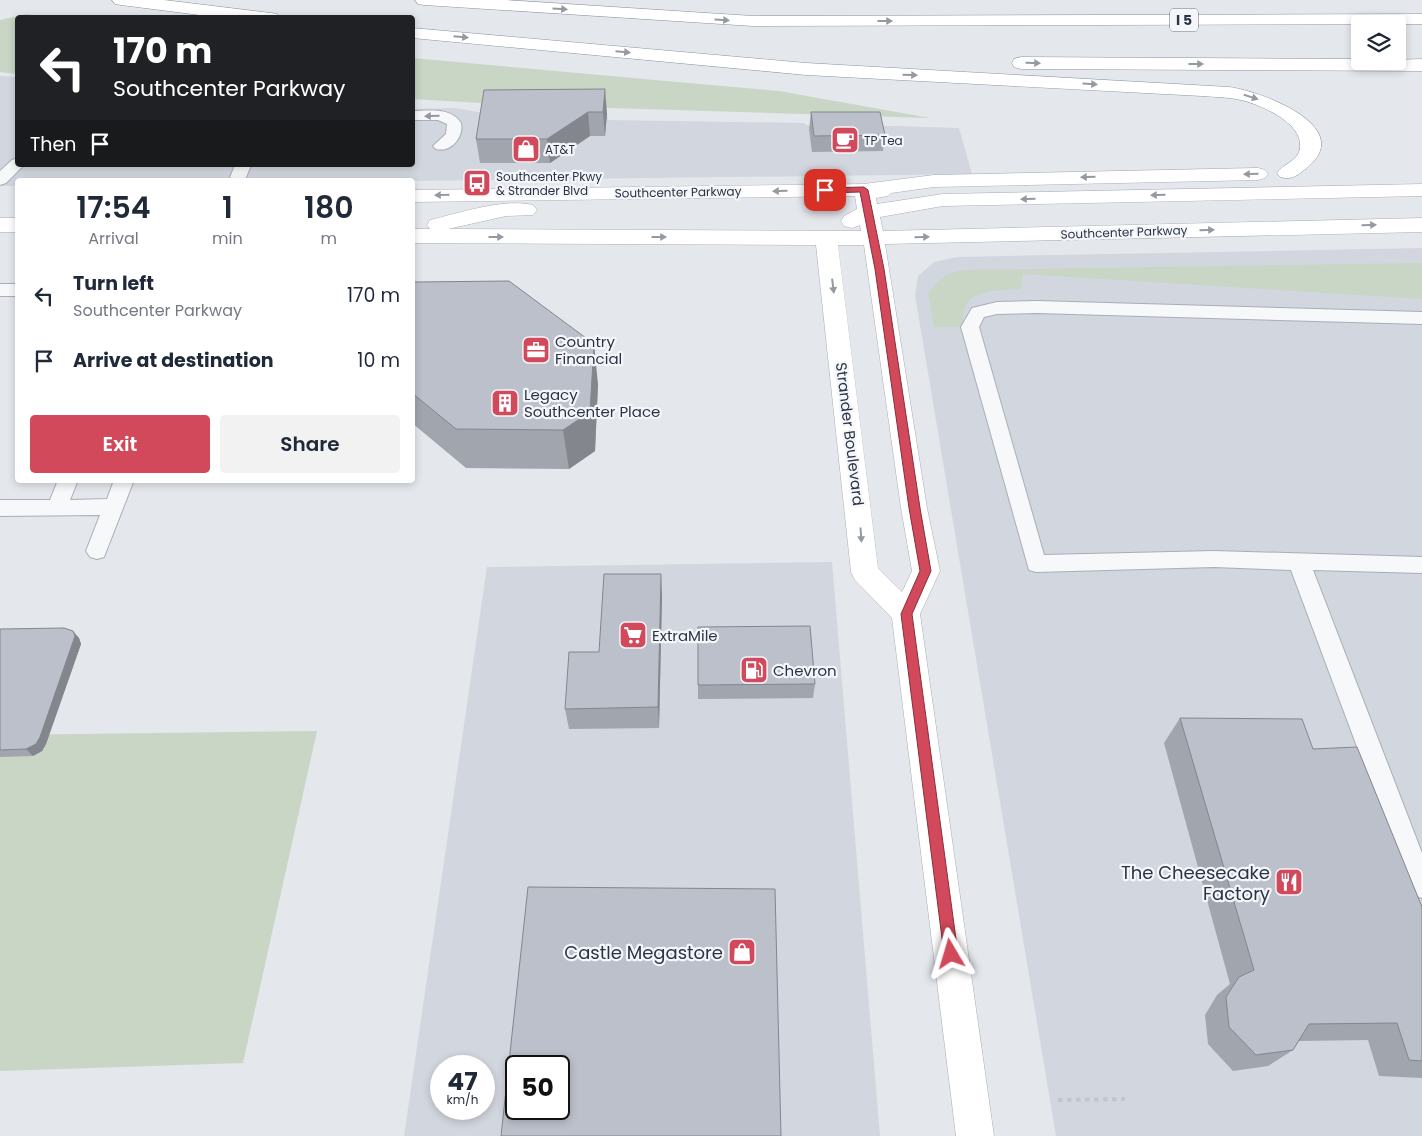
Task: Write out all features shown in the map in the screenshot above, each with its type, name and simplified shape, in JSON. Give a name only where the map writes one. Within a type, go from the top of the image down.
[{"type":"main road","points":[[121,0],[246,15]]},
{"type":"main road","name":"I 5","points":[[424,0],[753,22],[1422,19]]},
{"type":"main road","name":"I 5","points":[[946,21],[1351,31]]},
{"type":"main road","points":[[1406,32],[1422,33]]},
{"type":"main road","points":[[415,33],[806,69],[1173,88],[1244,94],[1270,103],[1292,116],[1308,133],[1311,143],[1309,153],[1301,163],[1287,173]]},
{"type":"main road","points":[[652,55],[849,60],[1422,65]]},
{"type":"main road","points":[[975,1136],[906,614],[926,571],[914,508],[864,190],[934,181],[1287,173],[1422,174]]},
{"type":"main road","name":"Southcenter Parkway","points":[[415,196],[864,190],[943,200]]},
{"type":"main road","name":"Southcenter Parkway","points":[[826,238],[868,212],[943,200],[1422,190]]},
{"type":"main road","points":[[415,230],[506,210],[554,210],[568,203],[572,193]]},
{"type":"main road","points":[[868,212],[955,217],[1422,209]]},
{"type":"main road","name":"Southcenter Parkway","points":[[415,236],[873,238],[1422,224]]},
{"type":"main road","points":[[0,226],[15,225]]},
{"type":"main road","name":"Strander Boulevard","points":[[826,238],[865,572],[906,614]]},
{"type":"lane","points":[[415,116],[442,116],[452,119],[455,123],[455,131],[452,138],[441,146]]},
{"type":"lane","points":[[0,180],[15,166]]},
{"type":"lane","points":[[0,290],[15,290]]},
{"type":"lane","points":[[1422,318],[1037,307],[997,308],[978,312],[970,327],[1036,564],[1204,559],[1298,560],[1422,565]]},
{"type":"lane","points":[[57,508],[67,483]]},
{"type":"lane","points":[[97,551],[123,483]]},
{"type":"lane","points":[[0,508],[114,507]]},
{"type":"lane","points":[[1298,560],[1422,886]]},
{"type":"path","points":[[1058,1100],[1125,1099]]},
{"type":"shaded area","points":[[0,76],[15,77],[15,167],[415,167],[415,109],[455,108],[484,113],[607,113],[608,120],[803,123],[811,127],[895,126],[959,128],[972,174],[415,181],[415,178],[15,178],[15,186],[0,186]]},
{"type":"shaded area","points":[[1422,248],[1422,1136],[1056,1136],[915,295],[918,276],[934,262],[957,257]]},
{"type":"shaded area","points":[[832,562],[880,1136],[404,1136],[487,567]]},
{"type":"green space","points":[[15,17],[15,74],[0,72],[0,20]]},
{"type":"green space","points":[[415,58],[779,91],[930,118],[515,105],[415,99]]},
{"type":"green space","points":[[1422,263],[1422,299],[1023,274],[1021,289],[982,293],[969,301],[964,309],[962,327],[934,327],[928,294],[943,277],[952,272],[964,270]]},
{"type":"green space","points":[[317,731],[243,1063],[0,1071],[0,735]]},
{"type":"building","points":[[605,89],[603,112],[588,112],[547,139],[476,139],[484,90]]},
{"type":"building","points":[[811,112],[880,112],[885,135],[814,136]]},
{"type":"building","name":"Legacy Southcenter Place","points":[[509,281],[594,344],[590,412],[563,430],[456,429],[415,395],[415,282]]},
{"type":"building","name":"ExtraMile","points":[[604,574],[661,574],[658,707],[565,709],[569,652],[599,652]]},
{"type":"building","name":"Chevron","points":[[810,626],[815,684],[698,685],[698,627]]},
{"type":"building","points":[[64,628],[73,631],[75,636],[40,737],[36,744],[26,749],[0,750],[0,629]]},
{"type":"building","name":"The Cheesecake Factory","points":[[1180,718],[1302,719],[1313,749],[1357,747],[1422,907],[1422,1061],[1409,1060],[1397,1023],[1309,1024],[1293,1050],[1256,1055],[1229,1027],[1226,997],[1239,977],[1254,970]]},
{"type":"building","points":[[528,887],[775,889],[781,1136],[501,1136],[505,1099],[505,1120],[570,1120],[570,1055],[510,1055]]},
{"type":"place","name":"TP Tea","points":[[845,140]]},
{"type":"place","name":"AT&T","points":[[526,149]]},
{"type":"place","name":"Southcenter Pkwy & Strander Blvd","points":[[477,183]]},
{"type":"place","name":"Country Financial","points":[[536,350]]},
{"type":"place","name":"Legacy Southcenter Place","points":[[505,403]]},
{"type":"place","name":"ExtraMile","points":[[633,635]]},
{"type":"place","name":"Chevron","points":[[754,670]]},
{"type":"place","name":"The Cheesecake Factory","points":[[1289,882]]},
{"type":"place","name":"Castle Megastore","points":[[742,952]]},
{"type":"route","points":[[825,190],[864,190],[880,269],[914,508],[926,571],[906,614],[951,954]]}]
